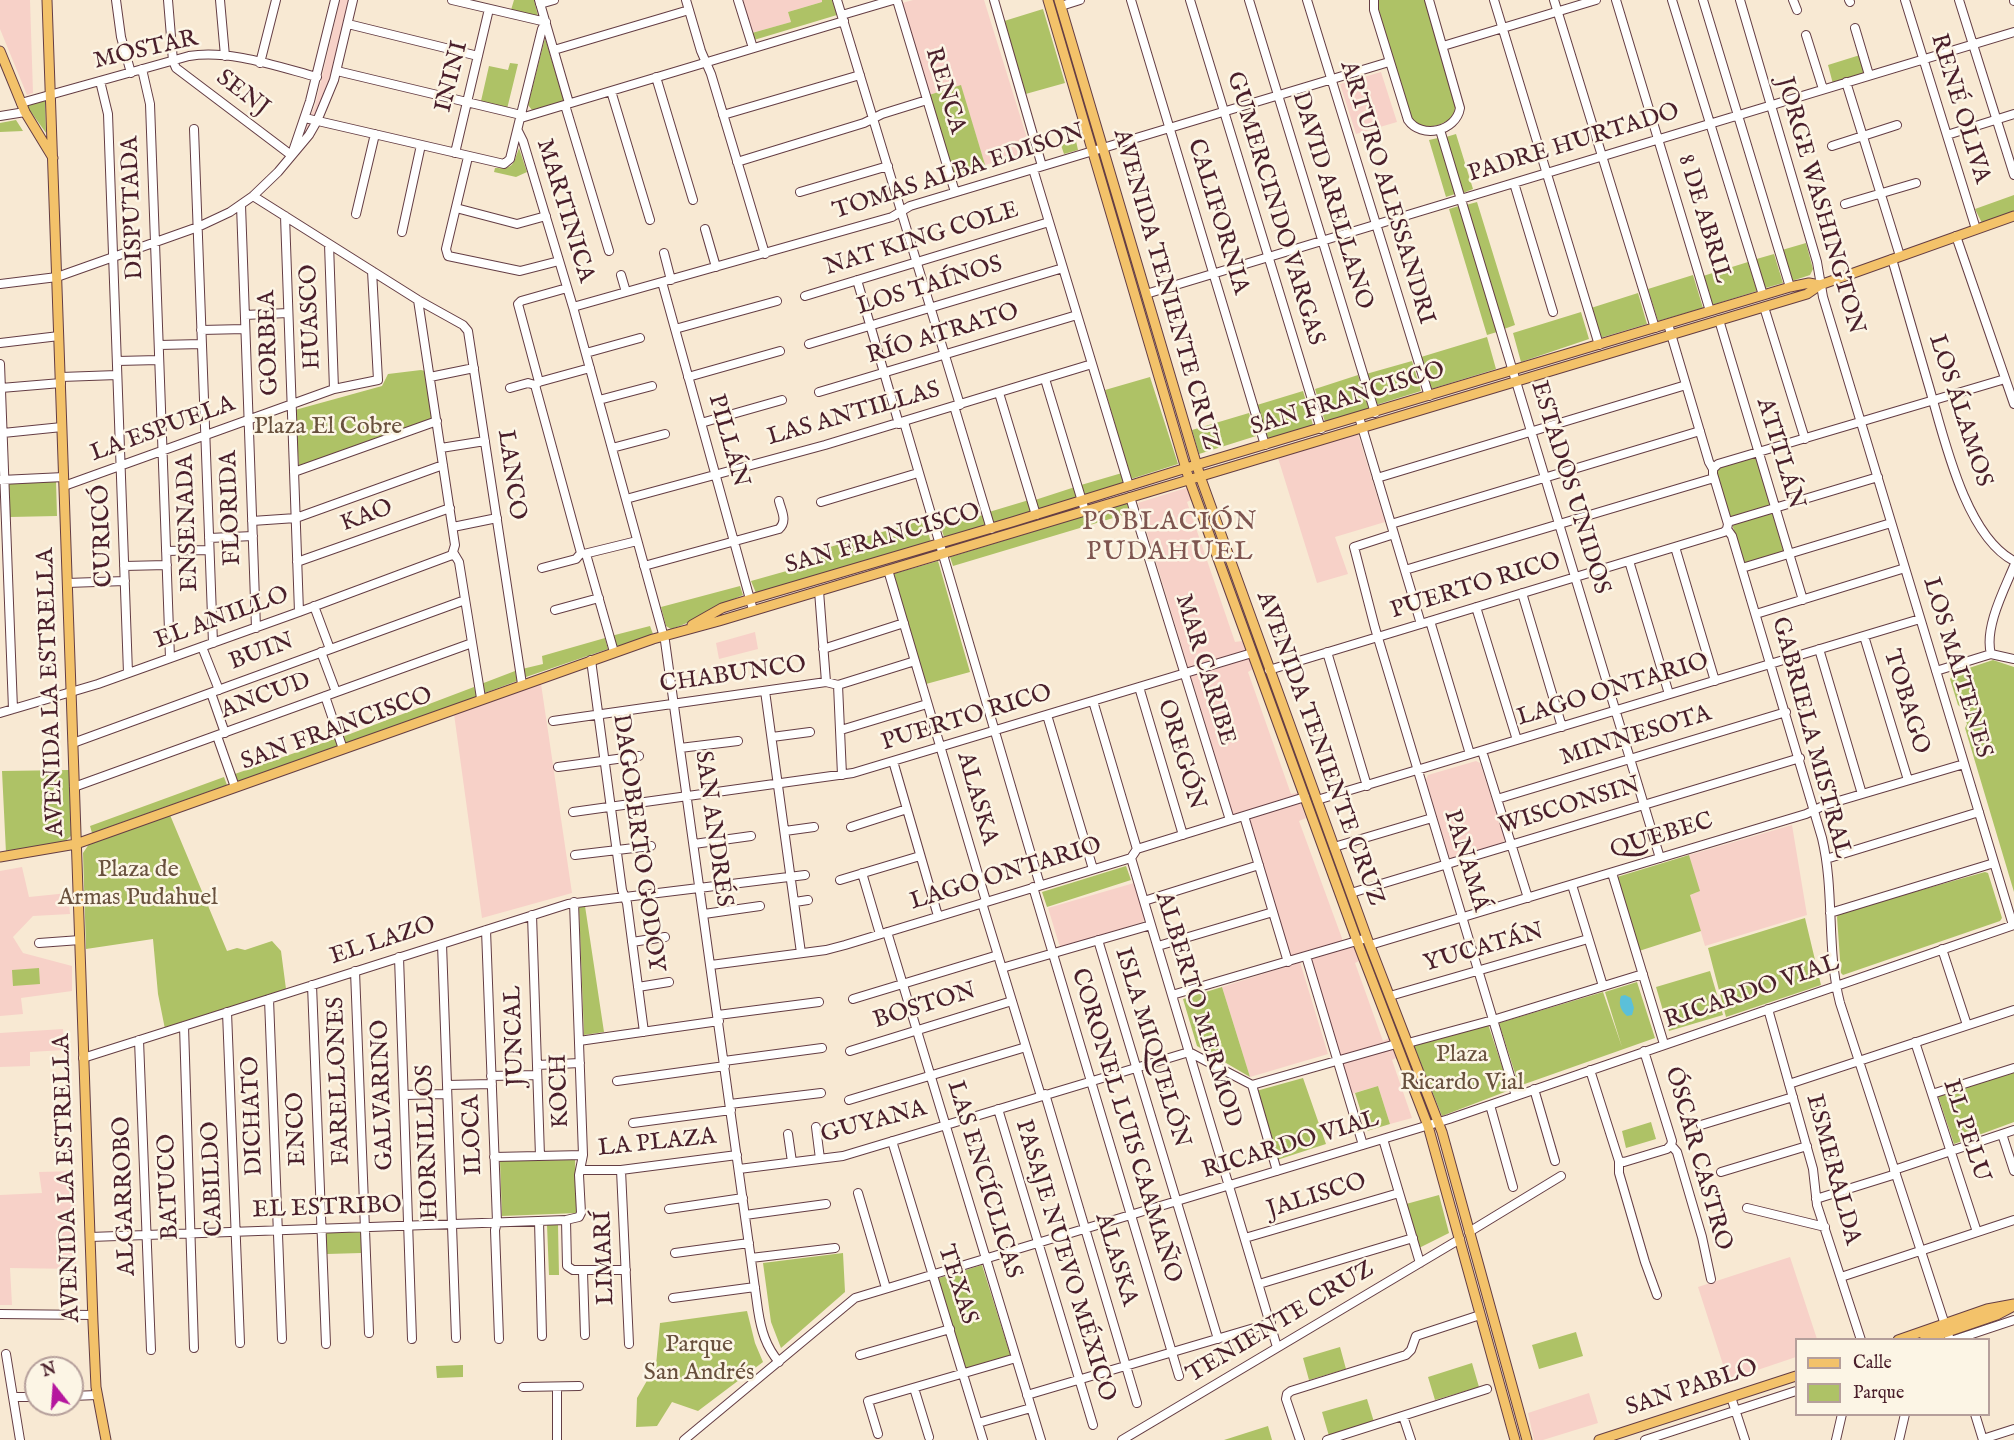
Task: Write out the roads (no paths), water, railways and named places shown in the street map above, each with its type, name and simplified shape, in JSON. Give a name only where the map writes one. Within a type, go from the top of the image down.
[{"type":"main road","name":"AVENIDA LA ESTRELLA","points":[[47,0],[93,1315],[97,1395],[106,1440]]},
{"type":"main road","name":"AVENIDA TENIENTE CRUZ","points":[[1048,0],[1185,468],[1428,1126],[1515,1440]]},
{"type":"main road","name":"AVENIDA TENIENTE CRUZ","points":[[1060,3],[1196,465],[1369,942],[1439,1122],[1527,1440]]},
{"type":"main road","points":[[0,51],[23,108],[53,158]]},
{"type":"main road","name":"SAN FRANCISCO","points":[[0,857],[76,844],[481,698],[685,629],[719,621],[1200,476],[1360,422],[1516,381],[1807,294],[1820,285],[2014,216]]},
{"type":"main road","name":"SAN FRANCISCO","points":[[685,629],[718,610],[751,599],[991,529],[1185,468],[1321,429],[1360,422],[1375,412],[1790,287],[1809,283],[1820,285]]},
{"type":"main road","points":[[1473,1286],[1483,1283]]},
{"type":"main road","points":[[1932,1338],[1949,1334],[1988,1309],[2014,1305]]},
{"type":"main road","points":[[1915,1338],[1949,1334]]},
{"type":"main road","name":"SAN PABLO","points":[[1599,1440],[1795,1377]]},
{"type":"street","points":[[116,0],[121,36],[130,73]]},
{"type":"street","points":[[168,0],[174,61]]},
{"type":"street","points":[[220,0],[225,56]]},
{"type":"street","points":[[260,63],[276,0]]},
{"type":"street","points":[[291,156],[317,77],[335,0]]},
{"type":"street","points":[[0,284],[57,277],[198,227],[241,205],[253,196],[273,178],[309,135],[317,121],[337,71],[353,0]]},
{"type":"street","points":[[452,0],[546,22]]},
{"type":"street","points":[[554,0],[540,2],[609,251]]},
{"type":"street","points":[[686,0],[765,254]]},
{"type":"street","points":[[738,0],[753,48]]},
{"type":"street","points":[[837,0],[944,354],[991,529]]},
{"type":"street","points":[[337,71],[521,117],[706,63],[895,0]]},
{"type":"street","name":"RENCA","points":[[895,0],[954,192]]},
{"type":"street","points":[[994,0],[1042,166]]},
{"type":"street","points":[[1060,3],[1080,0]]},
{"type":"street","name":"CALIFORNIA","points":[[1131,0],[1266,445]]},
{"type":"street","name":"GUMERCINDO VARGAS","points":[[1190,0],[1321,429]]},
{"type":"street","name":"DAVID ARELLANO","points":[[1249,0],[1375,412]]},
{"type":"street","name":"ARTURO ALESSANDRI","points":[[1307,0],[1429,396]]},
{"type":"street","points":[[1374,0],[1374,9],[1389,62],[1410,124],[1422,130],[1440,130],[1453,123],[1460,108],[1429,0]]},
{"type":"street","points":[[1494,0],[1599,345]]},
{"type":"street","points":[[1554,0],[1655,328]]},
{"type":"street","points":[[1443,46],[1596,0]]},
{"type":"street","name":"8 DE ABRIL","points":[[1616,0],[1710,311]]},
{"type":"street","points":[[1672,0],[1763,296]]},
{"type":"street","points":[[1703,0],[1790,287]]},
{"type":"street","name":"JORGE WASHINGTON","points":[[1740,0],[1817,262],[1820,285],[1861,422]]},
{"type":"street","points":[[1794,0],[1797,10]]},
{"type":"street","name":"RENÉ OLIVA","points":[[1905,0],[1976,229]]},
{"type":"street","points":[[1959,0],[2014,175]]},
{"type":"street","name":"ININI","points":[[455,153],[489,9]]},
{"type":"street","points":[[554,50],[689,10]]},
{"type":"street","name":"MARTINICA","points":[[546,22],[542,29],[518,131],[573,307]]},
{"type":"street","points":[[348,24],[478,57]]},
{"type":"street","points":[[1855,28],[1869,75]]},
{"type":"street","name":"PADRE HURTADO","points":[[1146,294],[2014,32]]},
{"type":"street","points":[[1806,35],[1823,89]]},
{"type":"street","name":"MOSTAR","points":[[0,116],[51,95],[203,54],[260,63],[317,77]]},
{"type":"street","name":"SENJ","points":[[174,61],[178,70],[291,156]]},
{"type":"street","name":"TOMAS ALBA EDISON","points":[[573,307],[892,217],[910,206],[954,192],[1389,62]]},
{"type":"street","name":"DISPUTADA","points":[[142,69],[150,100],[170,658]]},
{"type":"street","points":[[723,115],[860,75]]},
{"type":"street","points":[[656,77],[693,200]]},
{"type":"street","name":"CURICÓ","points":[[100,81],[108,114],[128,673]]},
{"type":"street","name":"LOS ÁLAMOS","points":[[1846,82],[1881,194],[1896,258],[1955,474],[1966,500],[1985,532],[1998,548],[2014,561]]},
{"type":"street","points":[[611,91],[650,220]]},
{"type":"street","points":[[737,162],[864,123],[882,114],[927,100]]},
{"type":"street","points":[[1947,135],[2014,114]]},
{"type":"street","points":[[305,118],[500,164],[507,163],[510,159],[518,131]]},
{"type":"street","points":[[1832,146],[1897,125]]},
{"type":"street","name":"ENSENADA","points":[[194,129],[213,643]]},
{"type":"street","name":"ESTADOS UNIDOS","points":[[1440,130],[1660,858]]},
{"type":"street","points":[[356,214],[375,134]]},
{"type":"street","points":[[402,232],[421,146]]},
{"type":"street","points":[[468,157],[447,254],[517,271],[526,271],[559,261]]},
{"type":"street","points":[[800,192],[888,166]]},
{"type":"street","points":[[1033,169],[1129,486]]},
{"type":"street","points":[[1514,183],[1553,312]]},
{"type":"street","points":[[1845,204],[1916,183]]},
{"type":"street","points":[[253,196],[418,300],[453,527],[455,544],[453,552],[458,559],[481,698]]},
{"type":"street","name":"FLORIDA","points":[[241,205],[256,628]]},
{"type":"street","points":[[456,208],[515,223],[546,216]]},
{"type":"street","name":"GORBEA","points":[[285,216],[299,612]]},
{"type":"street","name":"NAT KING COLE","points":[[806,296],[1049,222]]},
{"type":"street","points":[[705,229],[716,267]]},
{"type":"street","points":[[1956,236],[2014,404]]},
{"type":"street","name":"HUASCO","points":[[329,244],[334,389]]},
{"type":"street","points":[[664,253],[671,280]]},
{"type":"street","name":"LOS TAÍNOS","points":[[809,344],[1063,268]]},
{"type":"street","name":"LA ESPUELA","points":[[2,480],[64,482],[121,466],[334,389],[378,380],[372,271]]},
{"type":"street","points":[[621,275],[626,292]]},
{"type":"street","name":"CORONEL LUIS CAAMAÑO","points":[[857,280],[939,544],[994,732],[1053,954],[1179,1376]]},
{"type":"street","name":"PILLÁN","points":[[662,282],[753,610]]},
{"type":"street","points":[[567,288],[520,301],[518,304],[583,554],[614,652]]},
{"type":"street","name":"LANCO","points":[[418,300],[467,329],[522,684]]},
{"type":"street","points":[[675,329],[777,301]]},
{"type":"street","name":"SAN ANDRÉS","points":[[573,307],[663,636],[755,1287],[765,1338],[779,1362]]},
{"type":"street","points":[[1764,307],[1805,439]]},
{"type":"street","points":[[245,315],[288,313]]},
{"type":"street","name":"RÍO ATRATO","points":[[819,392],[1077,315]]},
{"type":"street","name":"ATITLÁN","points":[[1719,320],[1803,600]]},
{"type":"street","name":"GABRIELA MISTRAL","points":[[1668,324],[1814,810],[1826,859],[1836,985],[1949,1334]]},
{"type":"street","points":[[201,330],[245,329]]},
{"type":"street","points":[[0,343],[59,336]]},
{"type":"street","points":[[586,353],[640,338]]},
{"type":"street","points":[[159,345],[202,344]]},
{"type":"street","points":[[688,377],[780,351]]},
{"type":"street","points":[[117,361],[159,360]]},
{"type":"street","points":[[0,364],[3,433],[2,480],[13,710]]},
{"type":"street","name":"LAS ANTILLAS","points":[[626,499],[901,423],[1092,364]]},
{"type":"street","points":[[430,377],[474,368]]},
{"type":"street","points":[[510,388],[528,383],[537,384],[590,369]]},
{"type":"street","points":[[1,388],[117,375]]},
{"type":"street","points":[[1045,379],[1085,511]]},
{"type":"street","points":[[1713,469],[1718,464],[2006,379]]},
{"type":"street","points":[[1377,478],[1686,385]]},
{"type":"street","points":[[599,400],[652,386]]},
{"type":"street","points":[[999,393],[1036,515]]},
{"type":"street","points":[[701,423],[782,400]]},
{"type":"street","points":[[294,472],[437,421]]},
{"type":"street","points":[[1360,422],[1421,624]]},
{"type":"street","name":"LOS MAITENES","points":[[1861,422],[2013,925]]},
{"type":"street","points":[[3,433],[62,427]]},
{"type":"street","points":[[1391,524],[1700,431]]},
{"type":"street","points":[[612,448],[664,434]]},
{"type":"street","points":[[441,448],[485,441]]},
{"type":"street","points":[[252,520],[296,518],[443,465]]},
{"type":"street","points":[[821,502],[918,473]]},
{"type":"street","name":"PUERTO RICO","points":[[1269,670],[1724,532],[1728,525],[1775,508],[1878,477]]},
{"type":"street","points":[[1405,570],[1714,478]]},
{"type":"street","name":"MAR CARIBE","points":[[1130,497],[1230,820]]},
{"type":"street","points":[[644,566],[782,527],[784,519],[778,501]]},
{"type":"street","name":"KAO","points":[[297,562],[450,508]]},
{"type":"street","points":[[453,527],[496,518]]},
{"type":"street","points":[[1742,568],[1891,523]]},
{"type":"street","name":"PANAMÁ","points":[[1394,534],[1354,547],[1378,637],[1516,1096]]},
{"type":"street","points":[[209,538],[253,536]]},
{"type":"street","points":[[542,568],[576,559],[583,554],[638,541]]},
{"type":"street","points":[[1675,547],[1715,681]]},
{"type":"street","points":[[166,551],[209,549]]},
{"type":"street","name":"EL ANILLO","points":[[0,713],[71,693],[256,628],[449,556],[453,552]]},
{"type":"street","points":[[1629,561],[1669,694]]},
{"type":"street","points":[[124,566],[167,565]]},
{"type":"street","points":[[1991,654],[1988,641],[1991,628],[2014,566]]},
{"type":"street","points":[[1756,614],[1905,568]]},
{"type":"street","name":"ALASKA","points":[[888,570],[1012,1002],[1085,1228],[1137,1403]]},
{"type":"street","points":[[68,583],[125,581]]},
{"type":"street","points":[[819,591],[826,682]]},
{"type":"street","points":[[1522,593],[1562,727]]},
{"type":"street","points":[[555,610],[598,598]]},
{"type":"street","name":"BUIN","points":[[73,743],[465,600]]},
{"type":"street","points":[[314,606],[330,649]]},
{"type":"street","points":[[1476,607],[1517,741]]},
{"type":"street","name":"LAGO ONTARIO","points":[[1317,801],[1920,619]]},
{"type":"street","points":[[1430,621],[1470,754]]},
{"type":"street","points":[[823,649],[904,623]]},
{"type":"street","name":"TOBAGO","points":[[1864,636],[1908,780]]},
{"type":"street","name":"ANCUD","points":[[74,787],[472,643]]},
{"type":"street","points":[[202,647],[215,691],[221,734],[235,787]]},
{"type":"street","points":[[1819,650],[1862,794]]},
{"type":"street","points":[[321,652],[336,692]]},
{"type":"street","points":[[1327,652],[1367,786]]},
{"type":"street","name":"PUERTO RICO","points":[[573,812],[842,775],[994,732],[1252,653]]},
{"type":"street","points":[[1936,671],[1991,654],[2014,659]]},
{"type":"street","name":"DAGOBERTO GODOY","points":[[591,660],[644,1032]]},
{"type":"street","name":"CHABUNCO","points":[[553,721],[826,682],[838,685],[915,662]]},
{"type":"street","points":[[838,685],[842,775]]},
{"type":"street","name":"OREGÓN","points":[[1139,687],[1183,835]]},
{"type":"street","points":[[765,691],[801,953]]},
{"type":"street","points":[[325,696],[343,749]]},
{"type":"street","points":[[1093,701],[1137,849]]},
{"type":"street","points":[[841,730],[927,704]]},
{"type":"street","name":"MINNESOTA","points":[[1497,799],[1786,712]]},
{"type":"street","points":[[1047,716],[1093,869]]},
{"type":"street","points":[[772,737],[810,732]]},
{"type":"street","points":[[680,748],[738,741]]},
{"type":"street","points":[[1482,751],[1528,898]]},
{"type":"street","points":[[558,766],[639,756]]},
{"type":"street","name":"WISCONSIN","points":[[1351,893],[1800,758]]},
{"type":"street","points":[[893,761],[938,916]]},
{"type":"street","name":"QUEBEC","points":[[1172,995],[1358,941],[1369,942],[1462,918],[1964,764]]},
{"type":"street","name":"LAGO ONTARIO","points":[[711,965],[835,948],[1131,858],[1137,849],[1305,798]]},
{"type":"street","points":[[851,827],[907,809]]},
{"type":"street","points":[[1826,859],[1979,812]]},
{"type":"street","points":[[1244,816],[1288,962]]},
{"type":"street","points":[[1334,847],[1432,818]]},
{"type":"street","points":[[785,831],[814,827]]},
{"type":"street","points":[[694,844],[750,836]]},
{"type":"street","points":[[575,855],[651,846]]},
{"type":"street","points":[[840,880],[920,856]]},
{"type":"street","name":"ALBERTO MERMOD","points":[[1131,858],[1277,1347]]},
{"type":"street","points":[[1830,913],[1994,863]]},
{"type":"street","points":[[1144,901],[1258,865]]},
{"type":"street","name":"LAS ENCÍCLICAS","points":[[862,873],[903,984],[1041,1440]]},
{"type":"street","name":"ÓSCAR CASTRO","points":[[1612,873],[1664,1044]]},
{"type":"street","name":"EL LAZO","points":[[83,1058],[574,902],[805,875]]},
{"type":"street","points":[[1572,885],[1603,986]]},
{"type":"street","points":[[795,902],[808,900]]},
{"type":"street","name":"KOCH","points":[[566,1220],[577,1218],[580,1215],[580,1170],[583,1155],[574,902]]},
{"type":"street","points":[[704,914],[760,906]]},
{"type":"street","points":[[1158,946],[1272,912]]},
{"type":"street","name":"JUNCAL","points":[[532,915],[540,1156]]},
{"type":"street","points":[[1002,968],[1151,925]]},
{"type":"street","name":"RICARDO VIAL","points":[[684,1440],[849,1301],[932,1274],[1428,1126],[2013,925]]},
{"type":"street","name":"ILOCA","points":[[486,930],[499,1339]]},
{"type":"street","points":[[632,942],[665,937]]},
{"type":"street","name":"YUCATÁN","points":[[1390,996],[1588,939]]},
{"type":"street","points":[[39,943],[80,940]]},
{"type":"street","name":"ISLA MIQUELÓN","points":[[1098,940],[1218,1338]]},
{"type":"street","name":"HORNILLOS","points":[[442,944],[456,1338]]},
{"type":"street","points":[[1942,949],[1967,1025]]},
{"type":"street","points":[[853,999],[998,955]]},
{"type":"street","points":[[1306,956],[1363,1145]]},
{"type":"street","name":"GALVARINO","points":[[399,957],[412,1339]]},
{"type":"street","name":"FARELLONES","points":[[355,971],[369,1334]]},
{"type":"street","points":[[1408,1043],[1493,1020],[1643,974]]},
{"type":"street","points":[[638,987],[669,982]]},
{"type":"street","name":"ENCO","points":[[312,985],[326,1344]]},
{"type":"street","name":"DICHATO","points":[[269,999],[282,1339]]},
{"type":"street","points":[[579,1041],[819,1002]]},
{"type":"street","name":"BOSTON","points":[[850,1051],[1012,1002]]},
{"type":"street","name":"ESMERALDA","points":[[1768,1009],[1813,1169],[1816,1199],[1860,1338]]},
{"type":"street","points":[[1789,1084],[2014,1010]]},
{"type":"street","name":"CABILDO","points":[[227,1012],[240,1343]]},
{"type":"street","name":"BATUCO","points":[[184,1026],[194,1348]]},
{"type":"street","name":"ALGARROBO","points":[[139,1040],[152,1350]]},
{"type":"street","name":"EL PELU","points":[[1915,1042],[1977,1232]]},
{"type":"street","points":[[1190,1052],[1251,1085],[1396,1044]]},
{"type":"street","points":[[849,1100],[1026,1047]]},
{"type":"street","points":[[617,1081],[822,1048]]},
{"type":"street","name":"ÓSCAR CASTRO","points":[[1644,1051],[1671,1145],[1677,1150],[1711,1279]]},
{"type":"street","name":"GUYANA","points":[[739,1169],[843,1156],[1190,1052]]},
{"type":"street","points":[[537,1065],[580,1064]]},
{"type":"street","points":[[1932,1094],[2014,1068]]},
{"type":"street","points":[[1590,1070],[1619,1161],[1619,1173],[1645,1262],[1657,1295]]},
{"type":"street","points":[[447,1085],[537,1075]]},
{"type":"street","points":[[1251,1085],[1278,1171]]},
{"type":"street","points":[[1534,1089],[1555,1161]]},
{"type":"street","points":[[633,1123],[821,1093]]},
{"type":"street","points":[[404,1095],[447,1094]]},
{"type":"street","points":[[1701,1125],[1793,1097]]},
{"type":"street","points":[[1490,1105],[1513,1187]]},
{"type":"street","name":"PASAJE NUEVO MÉXICO","points":[[998,1108],[1093,1425]]},
{"type":"street","points":[[816,1127],[820,1159]]},
{"type":"street","points":[[1816,1199],[2014,1130]]},
{"type":"street","points":[[788,1134],[792,1162]]},
{"type":"street","points":[[2001,1134],[2014,1171]]},
{"type":"street","points":[[1383,1139],[1420,1263]]},
{"type":"street","name":"TEXAS","points":[[892,1141],[983,1440]]},
{"type":"street","points":[[1619,1161],[1624,1162],[1667,1149],[1671,1145]]},
{"type":"street","points":[[1721,1172],[1807,1146]]},
{"type":"street","name":"LA PLAZA","points":[[494,1157],[583,1155]]},
{"type":"street","name":"LA PLAZA","points":[[580,1170],[621,1170],[737,1155]]},
{"type":"street","name":"LIMARÍ","points":[[621,1170],[629,1344]]},
{"type":"street","points":[[1469,1232],[1561,1176]]},
{"type":"street","points":[[858,1192],[886,1288]]},
{"type":"street","name":"JALISCO","points":[[1245,1238],[1399,1193]]},
{"type":"street","points":[[669,1209],[743,1198]]},
{"type":"street","points":[[745,1215],[826,1204]]},
{"type":"street","points":[[1747,1208],[1825,1227]]},
{"type":"street","points":[[566,1220],[567,1266],[583,1272],[627,1270]]},
{"type":"street","name":"EL ESTRIBO","points":[[90,1237],[566,1220]]},
{"type":"street","points":[[1840,1276],[2014,1220]]},
{"type":"street","points":[[539,1221],[542,1336]]},
{"type":"street","points":[[1259,1284],[1413,1238]]},
{"type":"street","name":"TENIENTE CRUZ","points":[[1122,1440],[1460,1239]]},
{"type":"street","points":[[675,1253],[749,1243]]},
{"type":"street","points":[[751,1258],[835,1248]]},
{"type":"street","points":[[583,1272],[585,1335]]},
{"type":"street","points":[[673,1298],[755,1287]]},
{"type":"street","points":[[0,1314],[93,1315]]},
{"type":"street","points":[[1300,1440],[1286,1399],[1287,1394],[1291,1391],[1406,1355],[1411,1350],[1416,1336],[1480,1315]]},
{"type":"street","points":[[1949,1334],[2014,1320]]},
{"type":"street","points":[[1027,1395],[1271,1323]]},
{"type":"street","points":[[860,1355],[950,1329]]},
{"type":"street","points":[[6,1354],[20,1440]]},
{"type":"street","points":[[878,1434],[868,1401],[1016,1358]]},
{"type":"street","points":[[523,1387],[579,1386]]},
{"type":"street","points":[[557,1387],[557,1440]]},
{"type":"street","points":[[914,1388],[929,1437]]},
{"type":"street","points":[[1327,1440],[1487,1389]]},
{"type":"street","name":"SAN PABLO","points":[[1645,1440],[1795,1392]]},
{"type":"street","points":[[84,1396],[97,1395]]},
{"type":"street","points":[[1731,1397],[1745,1440]]},
{"type":"street","points":[[13,1398],[24,1398]]},
{"type":"street","points":[[978,1423],[1031,1408]]},
{"type":"street","points":[[1403,1416],[1411,1440]]},
{"type":"street","points":[[1836,1440],[1842,1416]]},
{"type":"street","points":[[1899,1440],[1905,1416]]},
{"type":"street","points":[[1976,1416],[1983,1440],[2014,1429]]},
{"type":"water","points":[[1621,996],[1631,998],[1634,1008],[1632,1015],[1627,1016],[1621,1007]]},
{"type":"district","name":"POBLACIÓN PUDAHUEL","points":[[1170,539]]},
{"type":"park label","name":"Plaza El Cobre","points":[[328,428]]},
{"type":"park label","name":"Plaza de Armas Pudahuel","points":[[138,885]]},
{"type":"park label","name":"Plaza Ricardo Vial","points":[[1462,1070]]},
{"type":"park label","name":"Parque San Andrés","points":[[699,1360]]}]
